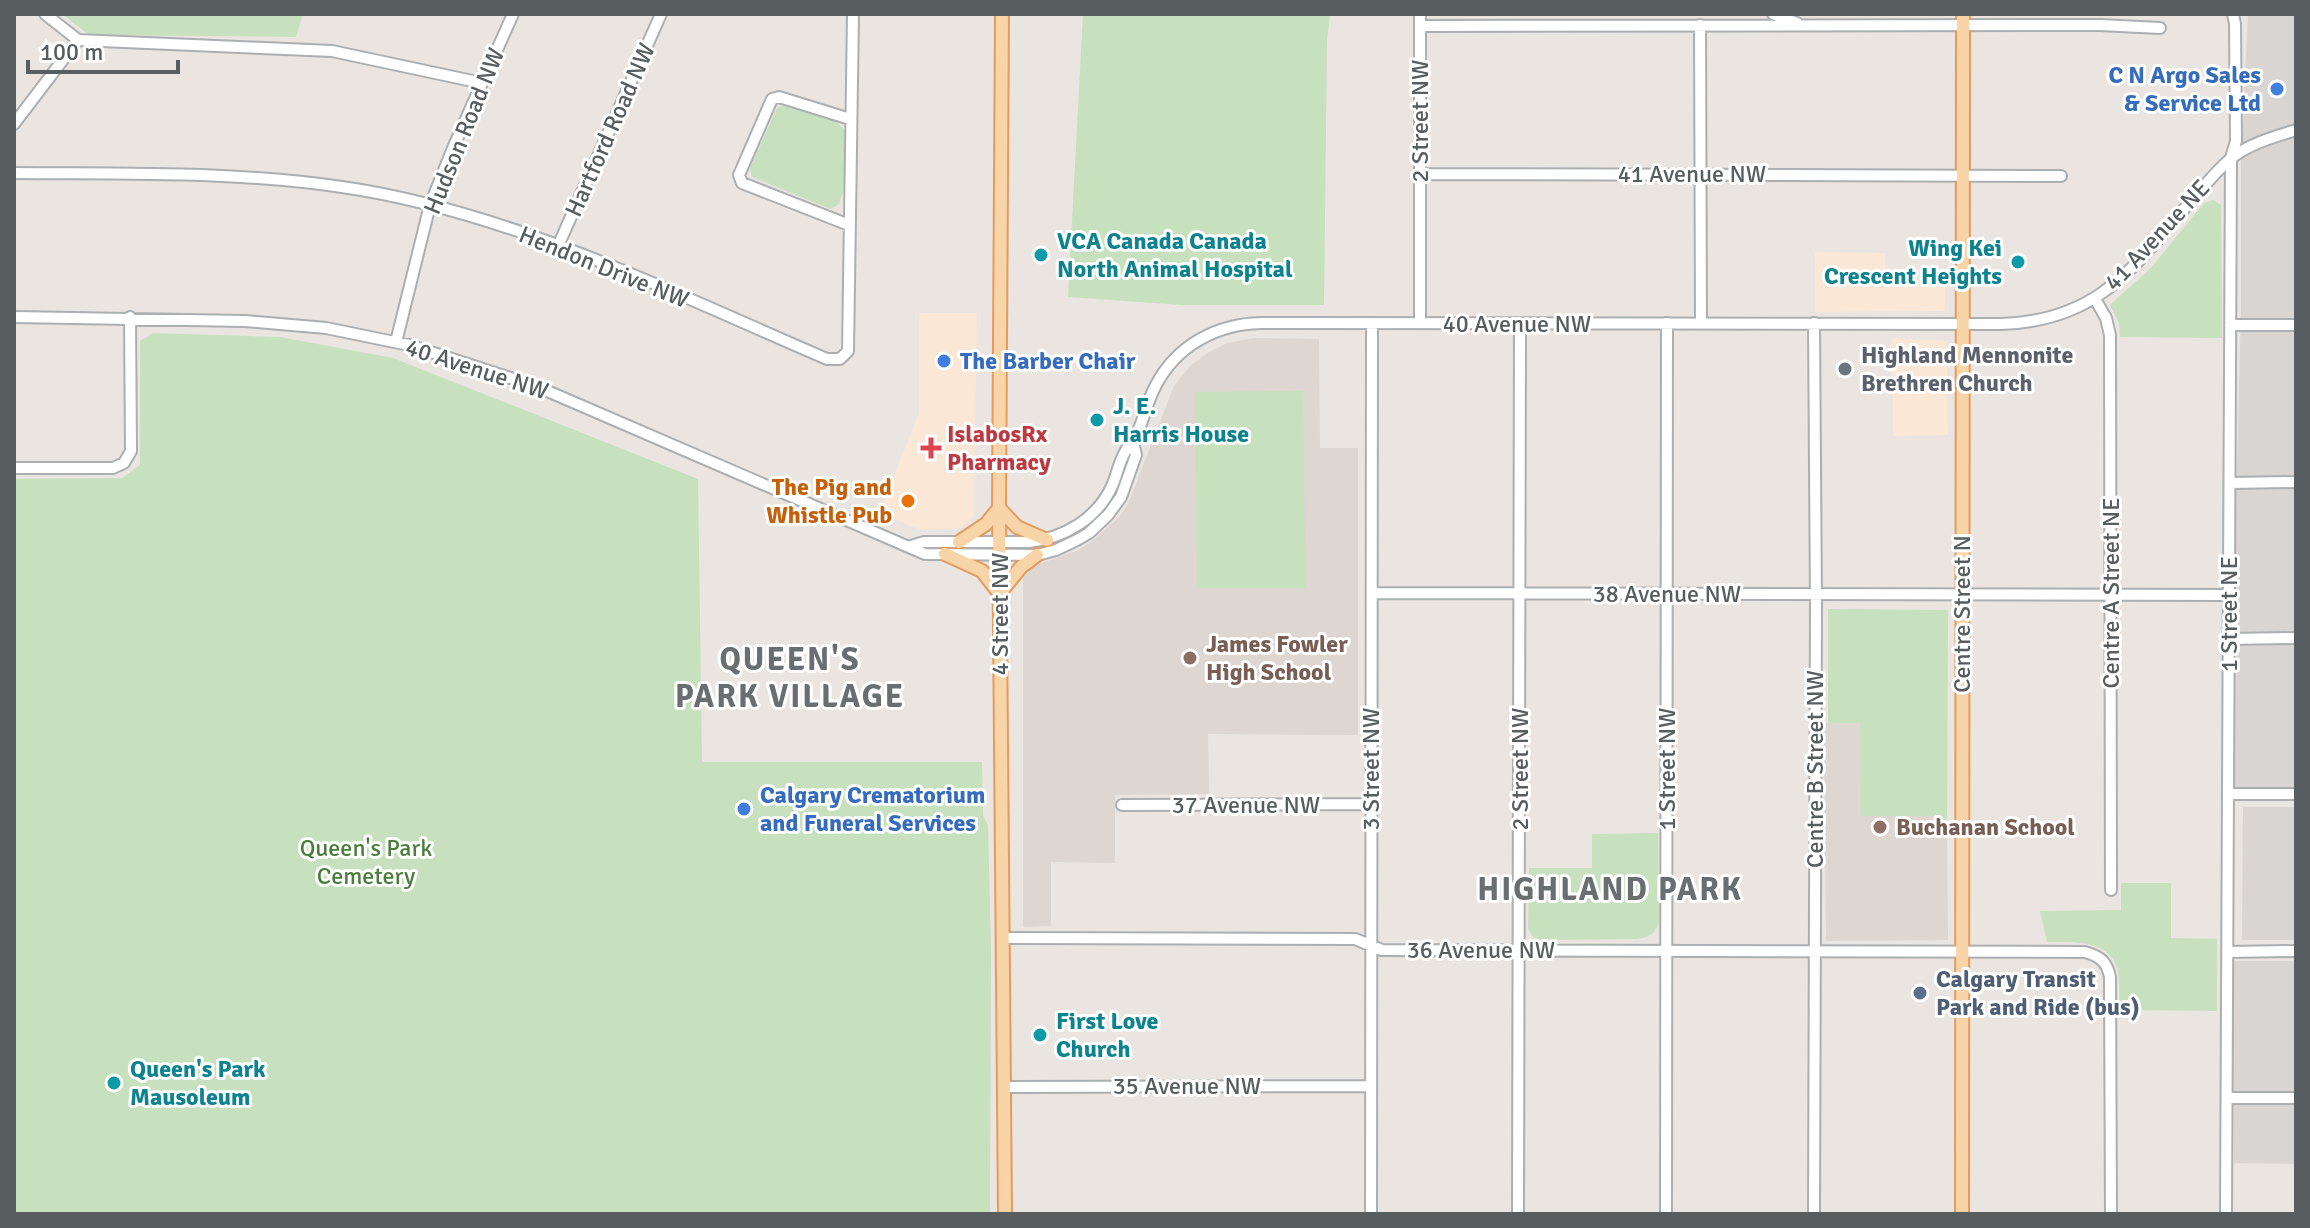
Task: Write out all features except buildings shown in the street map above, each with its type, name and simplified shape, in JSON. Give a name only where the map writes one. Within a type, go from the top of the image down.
[{"type":"main road","name":"4 Street NW","points":[[1002,14],[999,548],[1005,1214]]},
{"type":"main road","name":"Centre Street N","points":[[1962,1214],[1964,20]]},
{"type":"main road","points":[[959,542],[986,524],[999,508],[1017,527],[1047,540]]},
{"type":"main road","points":[[945,554],[982,571],[1000,593],[1021,567],[1037,555]]},
{"type":"street","points":[[45,14],[78,40],[332,51],[482,83]]},
{"type":"street","name":"Hudson Road NW","points":[[396,342],[430,205],[513,14]]},
{"type":"street","name":"Hartford Road NW","points":[[558,246],[661,14]]},
{"type":"street","name":"Hendon Drive NW","points":[[14,173],[195,174],[299,181],[430,205],[558,246],[827,359],[840,359],[848,351],[853,14]]},
{"type":"street","name":"2 Street NW","points":[[1420,14],[1420,323]]},
{"type":"street","points":[[1543,26],[1553,14]]},
{"type":"street","points":[[1773,14],[1804,25]]},
{"type":"street","name":"1 Street NE","points":[[2226,1214],[2231,158],[2236,141],[2233,14]]},
{"type":"street","points":[[1420,26],[2113,20],[2160,28]]},
{"type":"street","points":[[1700,25],[1701,323]]},
{"type":"street","points":[[14,124],[78,40]]},
{"type":"street","points":[[849,225],[742,183],[739,175],[772,99],[779,97],[850,119]]},
{"type":"street","name":"41 Avenue NE","points":[[1963,323],[2038,320],[2067,312],[2095,299],[2140,260],[2220,167],[2256,144],[2296,130]]},
{"type":"street","name":"41 Avenue NW","points":[[1420,174],[1964,174]]},
{"type":"street","points":[[1964,174],[2061,176]]},
{"type":"street","name":"Centre A Street NE","points":[[2095,299],[2106,318],[2110,335],[2111,890]]},
{"type":"street","name":"40 Avenue NW","points":[[14,317],[130,317],[287,324],[326,328],[396,342],[538,387],[925,554],[999,548],[1047,540],[1079,525],[1100,506],[1112,486],[1162,375],[1186,349],[1209,334],[1248,323],[1963,323]]},
{"type":"street","points":[[14,468],[113,468],[124,463],[131,451],[130,317]]},
{"type":"street","name":"1 Street NW","points":[[1666,1214],[1667,323]]},
{"type":"street","name":"Centre B Street NW","points":[[1814,323],[1814,1214]]},
{"type":"street","name":"3 Street NW","points":[[1371,1214],[1372,324]]},
{"type":"street","name":"2 Street NW","points":[[1518,1214],[1520,324]]},
{"type":"street","points":[[2230,325],[2296,325]]},
{"type":"street","name":"40 Avenue NW","points":[[911,546],[924,542],[959,542],[1037,555],[1056,550],[1089,533],[1121,497],[1136,455],[1133,442]]},
{"type":"street","points":[[2230,483],[2296,482]]},
{"type":"street","name":"38 Avenue NW","points":[[1372,593],[2229,595]]},
{"type":"street","points":[[2229,639],[2296,638]]},
{"type":"street","points":[[2228,794],[2296,794]]},
{"type":"street","name":"37 Avenue NW","points":[[1122,805],[1371,804]]},
{"type":"street","name":"36 Avenue NW","points":[[1002,938],[1355,939],[1382,950],[2085,952],[2104,961],[2110,977],[2111,1214]]},
{"type":"street","points":[[2227,952],[2296,951]]},
{"type":"street","name":"35 Avenue NW","points":[[1004,1087],[1370,1086]]},
{"type":"street","points":[[2227,1098],[2296,1098]]},
{"type":"shaded area","points":[[2248,14],[2296,14],[2296,789],[2233,789],[2241,164]]},
{"type":"shaded area","points":[[1815,252],[1885,253],[1886,280],[1945,280],[1945,311],[1815,312]]},
{"type":"shaded area","points":[[919,313],[977,313],[974,515],[962,528],[921,530],[879,513],[919,413]]},
{"type":"shaded area","name":"James Fowler High School","points":[[1254,338],[1319,339],[1320,448],[1358,448],[1358,735],[1208,734],[1209,794],[1115,795],[1115,863],[1051,862],[1051,926],[1023,927],[1023,577],[1036,565],[1090,543],[1120,516],[1128,504],[1174,386],[1190,366],[1209,352],[1227,343]]},
{"type":"shaded area","points":[[1892,338],[1947,341],[1948,435],[1893,436]]},
{"type":"shaded area","name":"Buchanan School","points":[[1824,723],[1860,723],[1935,816],[1935,838],[1947,838],[1948,940],[1826,941]]},
{"type":"shaded area","points":[[2243,807],[2296,807],[2296,940],[2242,940]]},
{"type":"shaded area","points":[[2233,961],[2296,961],[2296,1164],[2234,1163]]},
{"type":"green space","points":[[62,14],[303,14],[296,37],[94,35],[88,34]]},
{"type":"green space","points":[[1083,14],[1330,14],[1327,40],[1324,305],[1182,305],[1068,297]]},
{"type":"green space","points":[[782,106],[835,120],[845,131],[844,189],[839,204],[831,209],[752,177],[750,168],[777,108]]},
{"type":"green space","points":[[2213,200],[2221,205],[2222,338],[2120,337],[2119,323],[2110,305],[2151,268],[2204,203]]},
{"type":"green space","name":"Queen's Park Cemetery","points":[[153,333],[280,337],[393,358],[698,479],[702,762],[982,762],[983,815],[988,826],[991,950],[990,1214],[14,1214],[14,479],[122,478],[140,465],[140,341]]},
{"type":"green space","points":[[1303,391],[1305,588],[1197,588],[1195,392]]},
{"type":"green space","points":[[1828,609],[1948,610],[1947,838],[1935,838],[1935,816],[1861,816],[1860,723],[1828,723]]},
{"type":"green space","points":[[1658,833],[1659,922],[1653,933],[1635,939],[1541,940],[1533,937],[1528,929],[1529,868],[1592,868],[1592,834]]},
{"type":"green space","points":[[2121,883],[2171,883],[2171,938],[2217,939],[2217,1011],[2120,1010],[2118,971],[2108,953],[2090,944],[2047,942],[2040,911],[2121,910]]},
{"type":"place","name":"C N Argo Sales & Service Ltd","points":[[2277,89]]},
{"type":"place","name":"VCA Canada Canada North Animal Hospital","points":[[1041,255]]},
{"type":"place","name":"Wing Kei Crescent Heights","points":[[2018,262]]},
{"type":"place","name":"The Barber Chair","points":[[944,361]]},
{"type":"place","name":"Highland Mennonite Brethren Church","points":[[1845,369]]},
{"type":"place","name":"J. E. Harris House","points":[[1097,420]]},
{"type":"place","name":"IslabosRx Pharmacy","points":[[931,448]]},
{"type":"place","name":"The Pig and Whistle Pub","points":[[908,501]]},
{"type":"place","name":"James Fowler High School","points":[[1190,658]]},
{"type":"place","name":"Calgary Crematorium and Funeral Services","points":[[744,809]]},
{"type":"place","name":"Buchanan School","points":[[1880,827]]},
{"type":"place","name":"Calgary Transit Park and Ride (bus)","points":[[1920,993]]},
{"type":"place","name":"First Love Church","points":[[1040,1035]]},
{"type":"place","name":"Queen's Park Mausoleum","points":[[114,1083]]},
{"type":"district","name":"QUEEN'S PARK VILLAGE","points":[[790,678]]},
{"type":"district","name":"HIGHLAND PARK","points":[[1610,889]]}]
